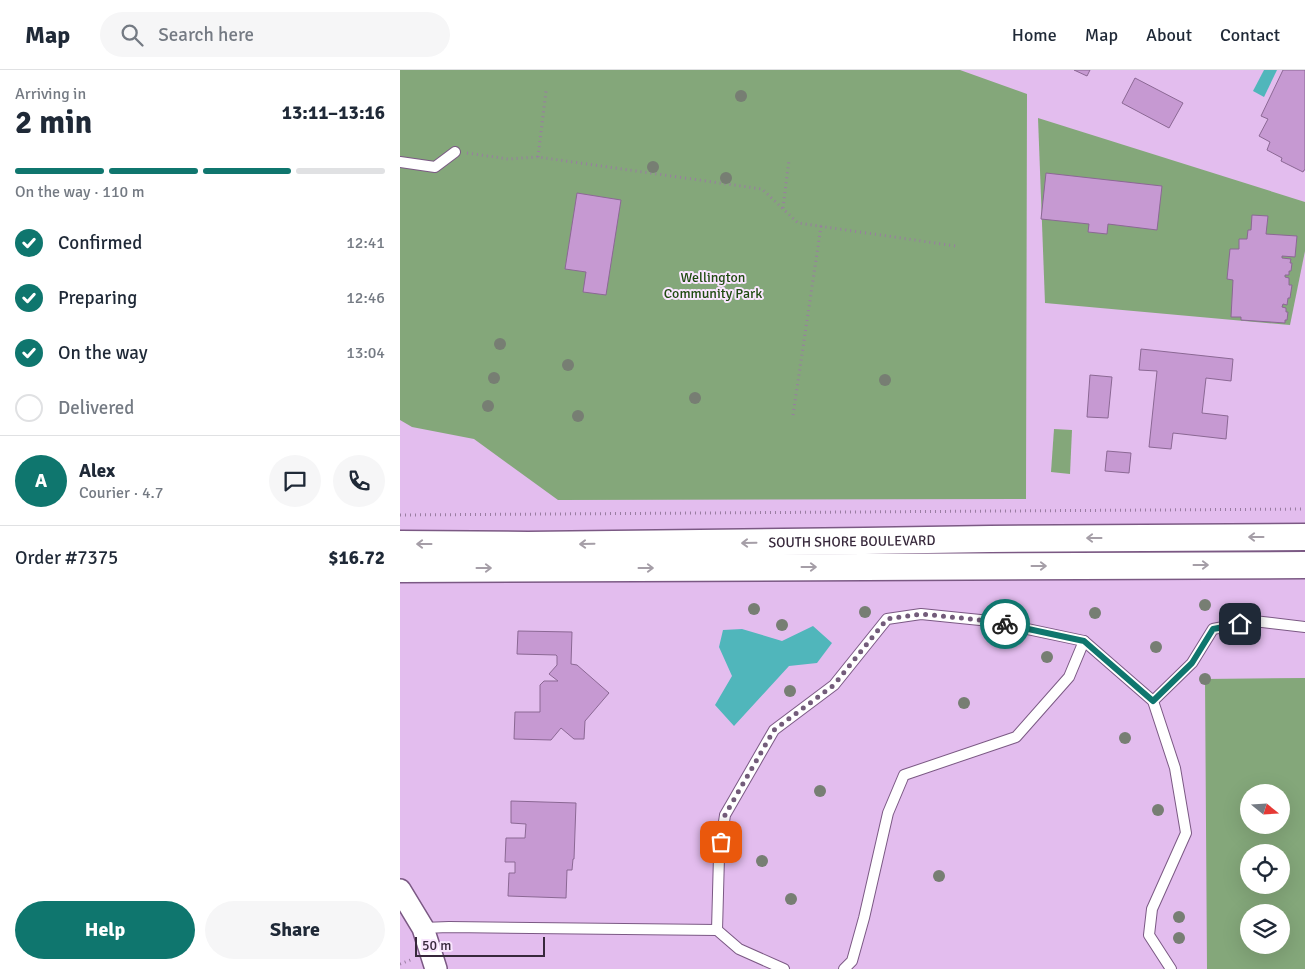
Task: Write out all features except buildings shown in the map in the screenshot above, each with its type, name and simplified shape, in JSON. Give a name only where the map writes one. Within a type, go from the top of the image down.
[{"type":"street","name":"SOUTH SHORE BOULEVARD","points":[[400,544],[528,545],[990,538],[1305,537]]},
{"type":"street","name":"SOUTH SHORE BOULEVARD","points":[[400,568],[1305,565]]},
{"type":"street","points":[[400,890],[423,928],[436,969]]},
{"type":"lane","points":[[400,162],[435,167],[455,152]]},
{"type":"lane","points":[[717,930],[719,856],[725,815],[774,730],[834,685],[887,619],[921,614],[990,621],[1084,641],[1153,701],[1175,768],[1186,833],[1152,909],[1150,935],[1171,969]]},
{"type":"lane","points":[[1153,701],[1192,663],[1213,629],[1254,621],[1305,627]]},
{"type":"lane","points":[[844,969],[852,961],[864,918],[888,812],[904,775],[1016,737],[1069,677],[1084,641]]},
{"type":"lane","points":[[423,928],[717,930],[739,949],[784,969]]},
{"type":"path","points":[[538,157],[546,90]]},
{"type":"path","points":[[455,152],[508,159],[538,157],[762,189],[798,223],[956,246]]},
{"type":"path","points":[[783,209],[789,160]]},
{"type":"path","points":[[793,415],[821,226]]},
{"type":"path","points":[[400,515],[1305,509]]},
{"type":"green space","name":"Wellington Community Park","points":[[400,70],[960,70],[1027,94],[1026,499],[558,500],[474,439],[412,427],[400,420]]},
{"type":"green space","points":[[1038,118],[1305,202],[1305,251],[1290,325],[1045,303]]},
{"type":"green space","points":[[1054,429],[1072,430],[1070,474],[1051,472]]},
{"type":"green space","points":[[1305,678],[1305,969],[1207,969],[1205,679]]},
{"type":"shaded area","points":[[1264,70],[1277,70],[1264,97],[1253,91]]},
{"type":"shaded area","points":[[813,626],[832,643],[817,663],[789,666],[734,726],[715,705],[732,676],[719,647],[723,630],[742,629],[782,641]]},
{"type":"way so far","points":[[721,842],[725,815],[774,730],[834,685],[887,619],[921,614],[1005,624]]},
{"type":"route","points":[[1005,624],[1084,641],[1153,701],[1192,663],[1213,629],[1240,624]]}]
